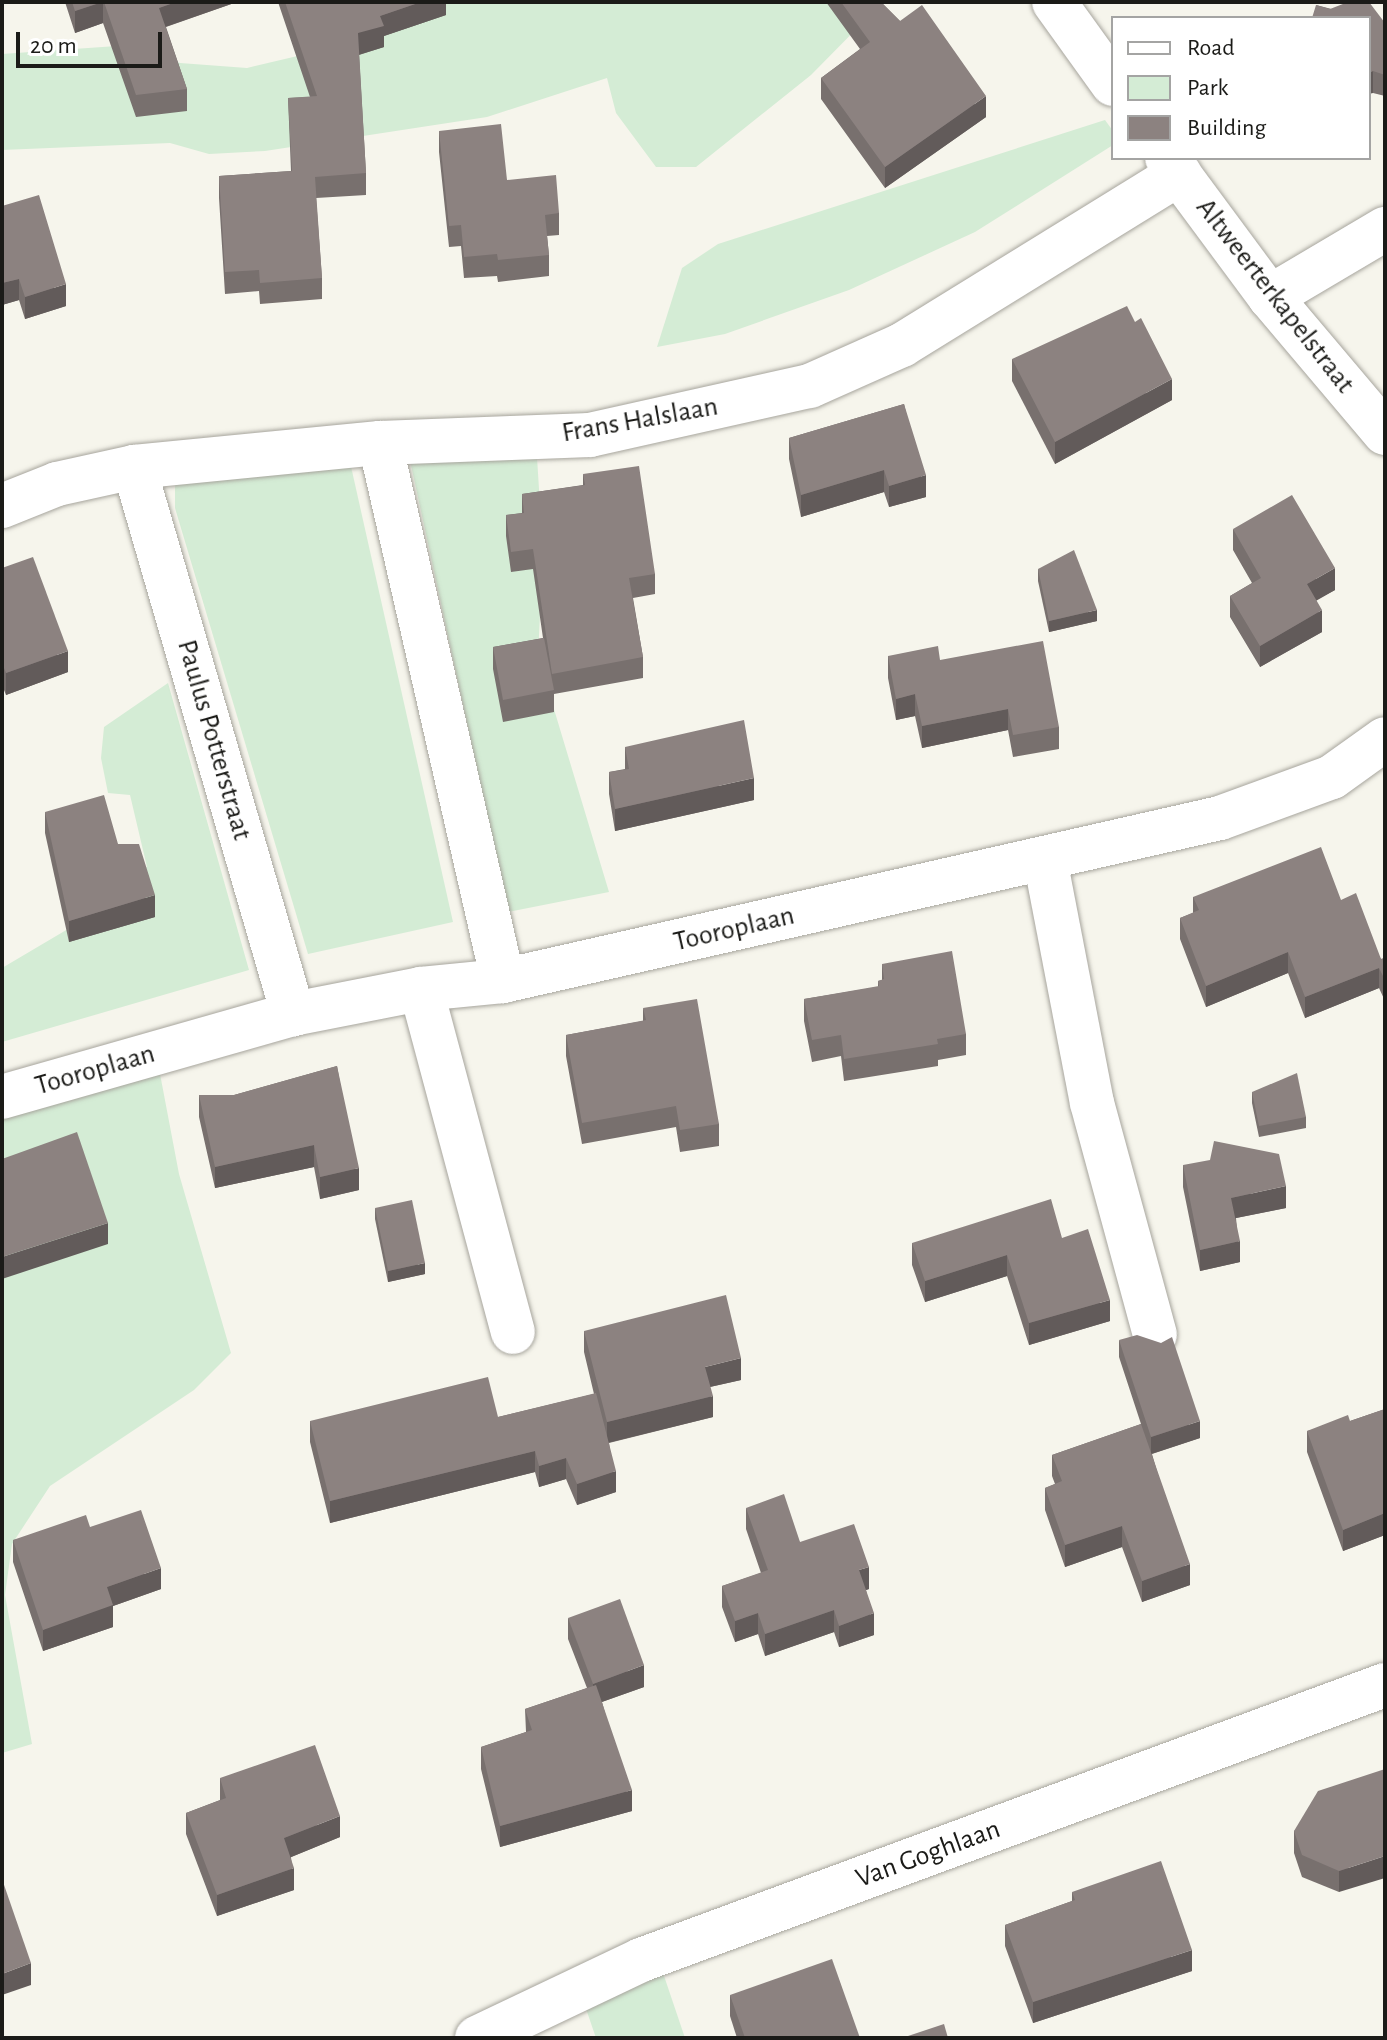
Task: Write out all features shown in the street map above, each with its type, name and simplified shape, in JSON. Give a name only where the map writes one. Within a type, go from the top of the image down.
[{"type":"street","points":[[1054,2],[1111,81]]},
{"type":"street","name":"Altweerterkapelstraat","points":[[1173,166],[1270,297],[1385,433]]},
{"type":"street","name":"Frans Halslaan","points":[[2,506],[57,484],[134,467],[380,443],[590,435],[810,386],[902,345],[1173,166]]},
{"type":"street","points":[[1270,297],[1385,229]]},
{"type":"street","points":[[380,443],[503,981]]},
{"type":"street","name":"Paulus Potterstraat","points":[[134,467],[293,1014]]},
{"type":"street","name":"Tooroplaan","points":[[2,1097],[293,1014],[421,989],[503,981],[1220,818],[1332,777],[1385,739]]},
{"type":"street","points":[[1045,859],[1092,1103],[1155,1335]]},
{"type":"street","points":[[421,989],[513,1332]]},
{"type":"street","name":"Van Goghlaan","points":[[477,2038],[641,1960],[1385,1685]]},
{"type":"green space","points":[[403,2],[883,2],[811,75],[696,167],[656,167],[616,113],[607,78],[487,117],[265,151],[209,154],[170,143],[2,150],[2,54],[131,45],[180,63],[247,68],[323,50]]},
{"type":"green space","points":[[1105,120],[1111,128],[1111,146],[975,232],[849,290],[725,334],[657,347],[682,268],[718,244]]},
{"type":"green space","points":[[536,441],[543,553],[538,656],[609,892],[508,912],[409,456]]},
{"type":"green space","points":[[348,453],[453,922],[308,954],[175,508],[175,476]]},
{"type":"green space","points":[[168,683],[249,970],[2,1042],[2,968],[117,900],[128,869],[147,867],[130,795],[108,793],[101,758],[104,727]]},
{"type":"green space","points":[[157,1058],[179,1174],[231,1353],[194,1390],[50,1486],[12,1544],[5,1595],[32,1744],[2,1753],[2,1104]]},
{"type":"green space","points":[[660,1964],[685,2038],[596,2038],[582,1997]]},
{"type":"building","points":[[72,2],[102,2],[75,11]]},
{"type":"building","points":[[104,2],[176,2],[159,8],[187,89],[136,95]]},
{"type":"building","points":[[285,2],[421,2],[380,16],[384,26],[358,33],[366,173],[315,177],[322,278],[260,283],[259,270],[225,272],[219,176],[292,171],[288,98],[317,96]]},
{"type":"building","points":[[841,2],[881,2],[900,21],[922,5],[986,96],[885,167],[821,78],[870,42]]},
{"type":"building","points":[[1348,2],[1369,2],[1385,23],[1385,75],[1371,72],[1371,16],[1313,16],[1316,5],[1330,9]]},
{"type":"building","points":[[501,124],[507,180],[556,175],[559,213],[545,215],[549,255],[498,260],[497,254],[464,257],[461,225],[449,226],[439,131]]},
{"type":"building","points":[[39,195],[66,284],[25,297],[19,279],[2,283],[2,206]]},
{"type":"building","points":[[1127,306],[1135,322],[1141,318],[1172,379],[1055,442],[1012,359]]},
{"type":"building","points":[[904,404],[926,475],[889,486],[884,470],[801,495],[789,438]]},
{"type":"building","points":[[639,466],[655,574],[629,578],[643,657],[552,674],[533,549],[511,552],[506,515],[524,513],[522,494],[585,485],[583,474]]},
{"type":"building","points":[[1292,495],[1335,568],[1307,584],[1322,610],[1260,646],[1230,596],[1261,578],[1233,529]]},
{"type":"building","points":[[1074,550],[1097,610],[1049,621],[1038,569]]},
{"type":"building","points":[[33,557],[68,651],[6,673],[2,663],[2,568]]},
{"type":"building","points":[[544,638],[554,690],[503,700],[493,647]]},
{"type":"building","points":[[1043,641],[1059,727],[1013,735],[1008,709],[922,726],[915,694],[896,699],[888,656],[938,646],[940,660]]},
{"type":"building","points":[[744,720],[754,778],[615,809],[609,772],[629,769],[625,747]]},
{"type":"building","points":[[104,795],[118,844],[139,844],[155,895],[69,921],[45,812]]},
{"type":"building","points":[[1321,847],[1341,900],[1356,893],[1381,959],[1385,958],[1385,980],[1379,968],[1305,997],[1288,952],[1206,986],[1180,918],[1199,910],[1193,897]]},
{"type":"building","points":[[952,951],[966,1034],[937,1039],[938,1044],[844,1059],[841,1035],[812,1040],[804,999],[879,986],[878,981],[884,979],[882,964]]},
{"type":"building","points":[[697,999],[719,1124],[680,1130],[676,1106],[582,1123],[566,1035],[646,1020],[643,1008]]},
{"type":"building","points":[[337,1066],[359,1168],[320,1177],[314,1145],[215,1167],[199,1095],[234,1095]]},
{"type":"building","points":[[1297,1073],[1306,1117],[1259,1126],[1252,1092]]},
{"type":"building","points":[[77,1132],[108,1223],[2,1257],[2,1159]]},
{"type":"building","points":[[1214,1141],[1279,1154],[1286,1186],[1231,1198],[1240,1241],[1200,1250],[1183,1165],[1210,1160]]},
{"type":"building","points":[[1051,1199],[1062,1238],[1088,1229],[1110,1300],[1029,1323],[1007,1255],[925,1281],[912,1243]]},
{"type":"building","points":[[412,1200],[425,1263],[388,1271],[375,1208]]},
{"type":"building","points":[[726,1295],[741,1358],[705,1367],[713,1396],[607,1422],[584,1331]]},
{"type":"building","points":[[1137,1335],[1161,1343],[1172,1337],[1200,1421],[1151,1437],[1119,1340]]},
{"type":"building","points":[[488,1377],[498,1417],[596,1393],[616,1471],[577,1484],[566,1458],[539,1466],[535,1451],[330,1501],[310,1421]]},
{"type":"building","points":[[1385,1409],[1385,1513],[1343,1530],[1307,1431],[1348,1415],[1350,1421]]},
{"type":"building","points":[[1141,1424],[1190,1564],[1142,1581],[1122,1526],[1065,1545],[1045,1488],[1062,1481],[1052,1455]]},
{"type":"building","points":[[784,1494],[800,1542],[854,1524],[869,1567],[859,1570],[874,1613],[839,1626],[834,1610],[765,1634],[758,1613],[735,1621],[722,1586],[768,1570],[746,1508]]},
{"type":"building","points":[[141,1510],[161,1568],[107,1587],[113,1605],[43,1630],[13,1540],[86,1515],[90,1527]]},
{"type":"building","points":[[620,1599],[644,1665],[593,1684],[568,1618]]},
{"type":"building","points":[[596,1685],[632,1790],[500,1826],[481,1747],[532,1730],[525,1709]]},
{"type":"building","points":[[315,1745],[340,1816],[284,1838],[294,1868],[217,1895],[186,1813],[226,1798],[220,1778]]},
{"type":"building","points":[[1385,1769],[1385,1856],[1339,1871],[1302,1855],[1294,1831],[1318,1791]]},
{"type":"building","points":[[1161,1861],[1192,1950],[1033,2002],[1005,1925],[1075,1900],[1072,1892]]},
{"type":"building","points":[[2,1879],[31,1963],[2,1974]]},
{"type":"building","points":[[832,1959],[860,2038],[745,2038],[730,1995]]},
{"type":"building","points":[[944,2024],[948,2038],[902,2038]]}]
